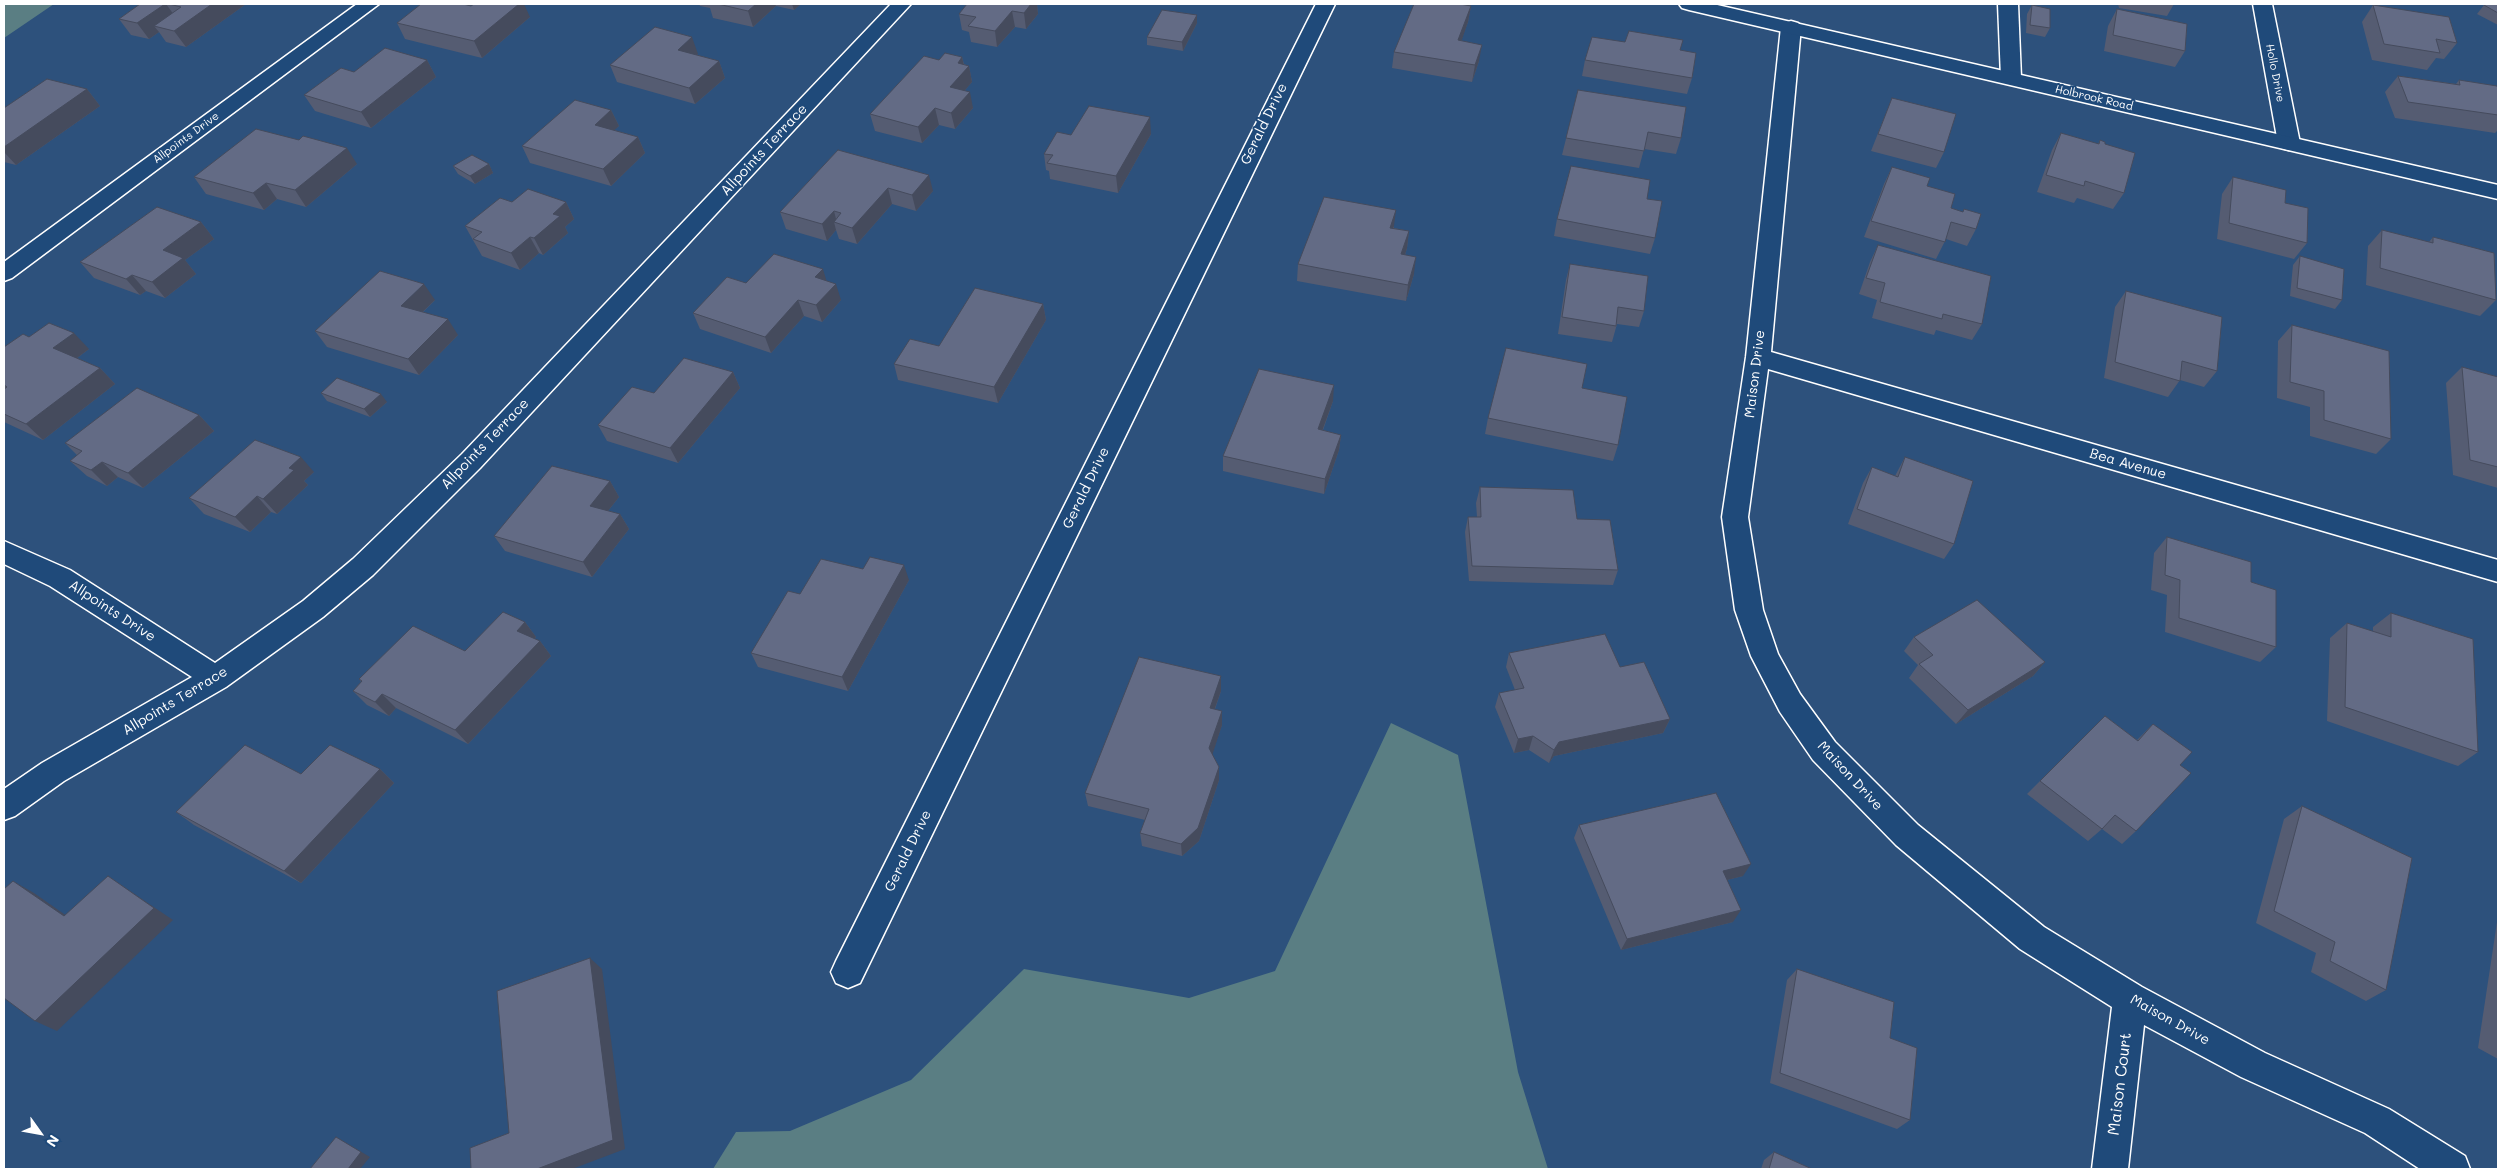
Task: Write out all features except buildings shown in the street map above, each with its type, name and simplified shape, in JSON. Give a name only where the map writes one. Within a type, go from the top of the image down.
[{"type":"street","name":"Allpoints Drive","points":[[4,272],[368,4]]},
{"type":"street","name":"Allpoints Terrace","points":[[4,806],[53,772],[216,678],[313,609],[402,530],[471,460],[901,4]]},
{"type":"street","name":"Gerald Drive","points":[[848,972],[1313,24],[1325,4]]},
{"type":"street","name":"Holbrook Road","points":[[1689,4],[2498,192]]},
{"type":"street","points":[[2008,4],[2011,78]]},
{"type":"street","name":"Hollo Drive","points":[[2262,4],[2289,143]]},
{"type":"street","name":"Maison Drive","points":[[1791,27],[1758,357],[1735,516],[1749,610],[1765,656],[1790,703],[1824,751],[1907,835],[2032,938],[2130,999],[2253,1065],[2377,1121],[2452,1169]]},
{"type":"street","name":"Bea Avenue","points":[[1758,357],[2498,571]]},
{"type":"street","name":"Allpoints Drive","points":[[4,552],[60,578],[216,678]]},
{"type":"street","name":"Maison Court","points":[[2110,1169],[2130,999]]},
{"type":"green space","points":[[4,4],[54,4],[4,38]]},
{"type":"green space","points":[[1391,723],[1458,755],[1518,1072],[1548,1169],[713,1169],[736,1132],[790,1131],[911,1080],[1024,969],[1189,998],[1275,971]]}]
